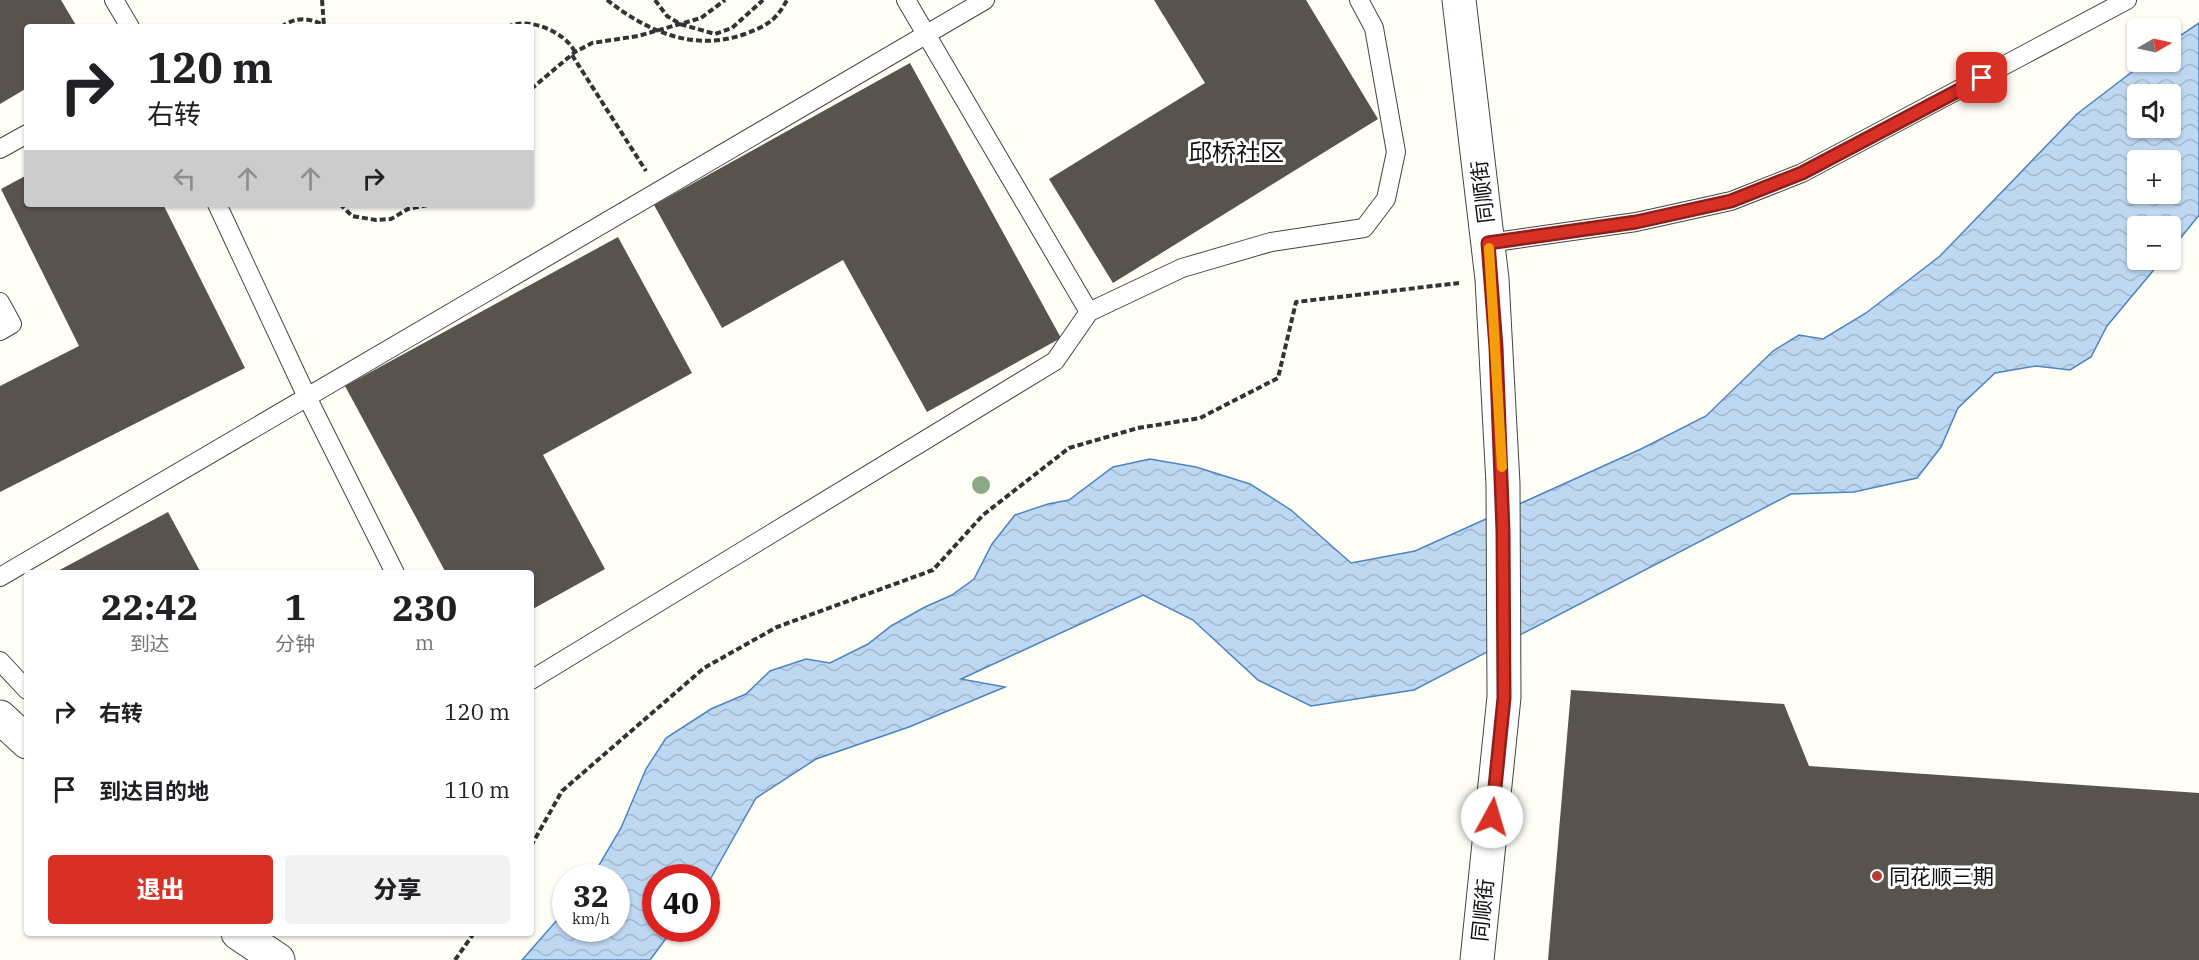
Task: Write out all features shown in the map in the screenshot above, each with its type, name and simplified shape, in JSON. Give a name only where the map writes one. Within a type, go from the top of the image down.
[{"type":"street","name":"同顺街","points":[[1460,0],[1492,279],[1503,484],[1504,698],[1477,960]]},
{"type":"street","points":[[0,717],[24,739]]},
{"type":"street","points":[[242,936],[278,960]]},
{"type":"lane","points":[[114,0],[128,24]]},
{"type":"lane","points":[[906,0],[1089,312]]},
{"type":"lane","points":[[0,577],[985,0]]},
{"type":"lane","points":[[534,678],[1055,361],[1089,312],[1182,268],[1271,242],[1364,228],[1386,199],[1396,152],[1374,28],[1359,0]]},
{"type":"lane","points":[[1488,243],[1636,222],[1731,201],[1802,173],[2127,0]]},
{"type":"lane","points":[[0,149],[24,136]]},
{"type":"lane","points":[[218,207],[307,397],[394,570]]},
{"type":"lane","points":[[0,302],[12,324],[0,331]]},
{"type":"lane","points":[[0,661],[24,687]]},
{"type":"path","points":[[322,0],[324,24]]},
{"type":"path","points":[[607,0],[636,22],[689,41],[728,40],[763,29],[776,17],[788,0]]},
{"type":"path","points":[[656,0],[667,16],[680,24],[715,34],[732,28],[763,0]]},
{"type":"path","points":[[534,87],[574,54],[592,43],[656,31],[701,18],[725,0]]},
{"type":"path","points":[[286,24],[292,20],[310,18],[320,24]]},
{"type":"path","points":[[513,24],[530,24]]},
{"type":"path","points":[[534,25],[562,35],[659,191]]},
{"type":"path","points":[[343,207],[352,216],[376,220],[391,219],[408,209],[418,207]]},
{"type":"path","points":[[534,840],[561,791],[704,668],[777,627],[933,570],[983,515],[1069,448],[1138,428],[1200,418],[1278,378],[1296,302],[1492,279]]},
{"type":"path","points":[[455,960],[472,936]]},
{"type":"water","points":[[2199,23],[2199,215],[2181,238],[2181,216],[2127,216],[2127,270],[2154,270],[2107,326],[2091,357],[2070,370],[2036,366],[1995,373],[1958,408],[1941,447],[1917,478],[1854,492],[1791,494],[1414,690],[1311,706],[1258,680],[1193,620],[1143,595],[961,679],[1005,687],[909,727],[816,759],[756,798],[719,864],[642,864],[642,942],[663,942],[650,960],[522,960],[552,926],[552,942],[630,942],[630,864],[600,864],[621,828],[646,769],[666,738],[711,709],[746,694],[770,671],[806,659],[830,663],[868,644],[891,626],[925,607],[952,595],[974,579],[992,544],[1015,515],[1069,500],[1113,467],[1150,459],[1196,467],[1250,484],[1291,510],[1351,563],[1415,551],[1641,449],[1706,416],[1773,351],[1799,335],[1823,339],[1866,313],[1940,256],[2077,114],[2132,72],[2181,72],[2181,35]]},
{"type":"building","points":[[0,0],[61,0],[75,24],[24,24],[24,90],[0,104]]},
{"type":"building","points":[[1154,0],[1306,0],[1378,119],[1113,283],[1049,179],[1205,83]]},
{"type":"building","points":[[910,63],[1061,338],[927,412],[843,260],[722,328],[654,205]]},
{"type":"building","points":[[24,177],[24,207],[164,207],[245,368],[0,492],[0,386],[79,346],[1,189]]},
{"type":"building","points":[[618,237],[692,373],[543,455],[605,569],[534,608],[534,570],[444,570],[345,386]]},
{"type":"building","points":[[168,512],[199,570],[60,570]]},
{"type":"building","name":"同花顺三期","points":[[1571,690],[1784,704],[1809,766],[2199,793],[2199,960],[1548,960]]},
{"type":"slow traffic","points":[[1489,248],[1502,467]]},
{"type":"place","name":"同花顺三期","points":[[1877,876]]},
{"type":"district","name":"邱桥社区","points":[[1236,152]]},
{"type":"route","points":[[1492,817],[1504,698],[1503,484],[1488,243],[1636,222],[1731,201],[1802,173],[1982,78]]}]
